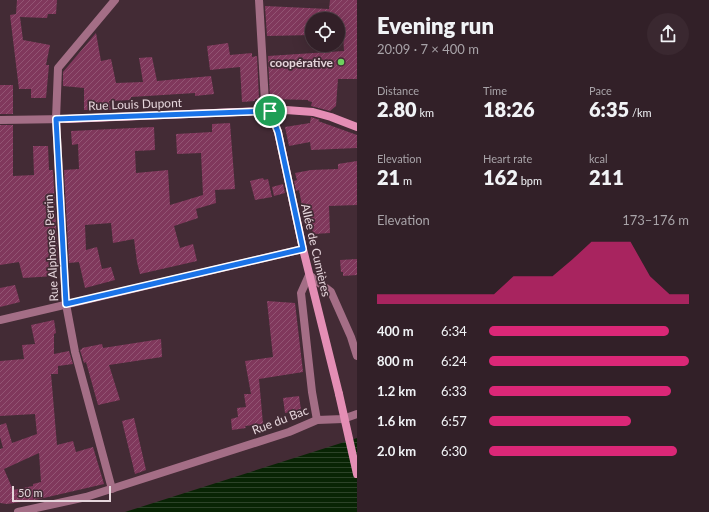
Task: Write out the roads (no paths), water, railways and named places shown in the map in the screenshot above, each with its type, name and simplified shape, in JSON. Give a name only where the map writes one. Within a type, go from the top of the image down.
[{"type":"main road","name":"Rue Louis Dupont","points":[[67,119],[286,110],[314,112],[357,127]]},
{"type":"main road","name":"Allée de Cumières","points":[[270,111],[278,132],[303,249],[357,474]]},
{"type":"street","name":"Rue Alphonse Perrin","points":[[112,489],[75,352],[66,304],[56,119],[58,68],[115,0]]},
{"type":"street","points":[[260,0],[265,102],[270,111]]},
{"type":"street","name":"Rue Louis Dupont","points":[[0,120],[67,119]]},
{"type":"street","points":[[0,320],[303,249]]},
{"type":"street","points":[[309,274],[331,292],[351,337],[357,356]]},
{"type":"street","name":"Rue du Bac","points":[[18,512],[86,497],[112,489],[289,432],[317,420],[302,294],[309,274]]},
{"type":"street","points":[[317,420],[343,419],[357,414]]},
{"type":"place","name":"coopérative","points":[[341,62]]}]
